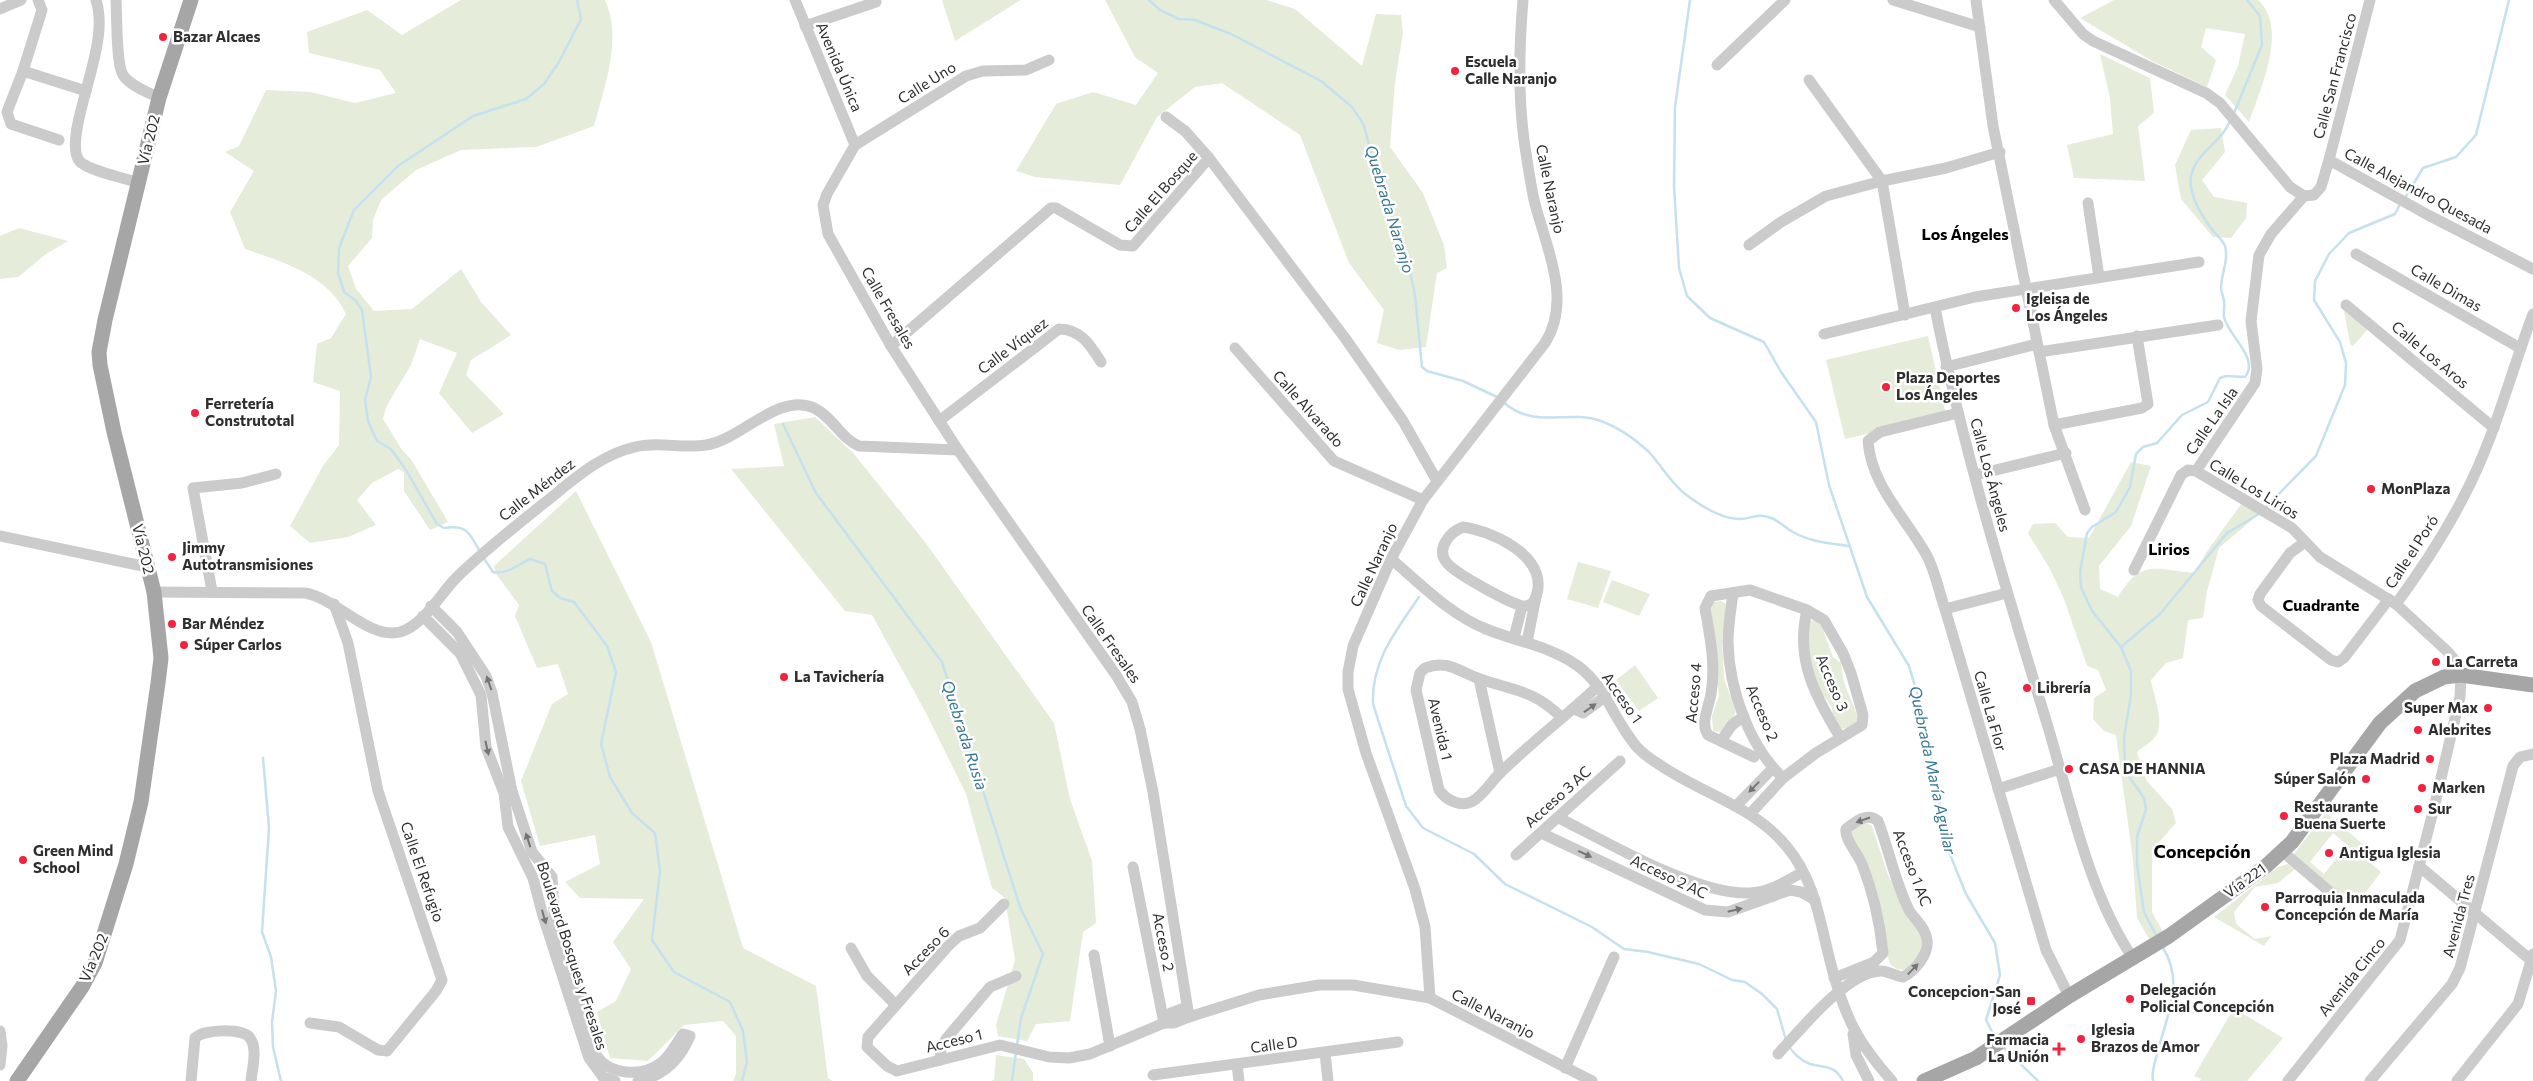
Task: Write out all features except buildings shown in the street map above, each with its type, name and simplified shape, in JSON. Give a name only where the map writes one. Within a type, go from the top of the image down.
[{"type":"main road","name":"Vía 202","points":[[17,1081],[82,987],[96,963],[123,873],[141,802],[161,658],[154,592],[114,432],[100,352],[159,98],[191,0]]},
{"type":"main road","name":"Vía 221","points":[[1926,1081],[1976,1058],[2069,996],[2169,936],[2283,852],[2390,711],[2428,684],[2444,677],[2461,675],[2533,685]]},
{"type":"street","points":[[0,9],[21,0]]},
{"type":"street","points":[[38,0],[42,10],[6,112],[11,124],[59,140]]},
{"type":"street","points":[[96,0],[98,18],[97,46],[74,146],[75,156],[82,164],[138,183]]},
{"type":"street","points":[[116,0],[119,64],[122,75],[159,98]]},
{"type":"street","name":"Avenida Única","points":[[795,0],[855,145]]},
{"type":"street","name":"Calle Naranjo","points":[[1523,0],[1520,33],[1520,103],[1534,200],[1553,268],[1558,304],[1556,321],[1545,343],[1423,500],[1391,559],[1353,646],[1348,672],[1348,690],[1366,753],[1420,910],[1428,953],[1430,998],[1592,1081]]},
{"type":"street","points":[[1717,65],[1784,0]]},
{"type":"street","points":[[1894,0],[1980,27]]},
{"type":"street","points":[[1976,0],[1993,126],[2000,152],[2054,425],[2066,453],[2085,510]]},
{"type":"street","points":[[2054,0],[2083,34],[2093,41],[2206,93],[2230,112],[2290,187],[2304,196]]},
{"type":"street","name":"Calle San Francisco","points":[[2329,160],[2370,0]]},
{"type":"street","points":[[805,26],[876,2]]},
{"type":"street","name":"Calle Uno","points":[[855,145],[966,76],[983,71],[1026,70],[1049,60]]},
{"type":"street","points":[[22,71],[86,90]]},
{"type":"street","points":[[1810,80],[1882,181],[1905,315]]},
{"type":"street","points":[[1166,117],[1185,131],[1209,158]]},
{"type":"street","name":"Calle Fresales","points":[[855,145],[827,194],[823,205],[828,234],[892,346],[958,450],[1116,675],[1132,702],[1153,792],[1188,1012]]},
{"type":"street","points":[[1749,245],[1781,222],[1826,196],[1882,181],[1946,168],[2000,152]]},
{"type":"street","name":"Calle El Bosque","points":[[892,346],[1051,208],[1056,208],[1124,247],[1138,244],[1209,158],[1345,338],[1403,421],[1437,481]]},
{"type":"street","name":"Calle Alejandro Quesada","points":[[2304,196],[2314,195],[2321,187],[2329,160],[2410,206],[2533,269]]},
{"type":"street","name":"Calle La Isla","points":[[2196,471],[2249,395],[2255,382],[2257,368],[2251,320],[2259,255],[2271,234],[2304,196]]},
{"type":"street","points":[[2088,203],[2099,277]]},
{"type":"street","name":"Calle Dimas","points":[[2356,254],[2520,348]]},
{"type":"street","points":[[1824,334],[1974,297],[2199,262]]},
{"type":"street","name":"Calle Los Aros","points":[[2346,305],[2494,428]]},
{"type":"street","name":"Calle Los Ángeles","points":[[1934,308],[1946,367],[2007,593],[2060,769],[2100,898],[2112,925],[2132,957]]},
{"type":"street","name":"Calle el Poró","points":[[2461,675],[2457,663],[2448,652],[2393,601],[2433,550],[2464,497],[2494,428],[2533,314]]},
{"type":"street","points":[[1946,367],[2038,348],[2218,325]]},
{"type":"street","name":"Calle Víquez","points":[[939,420],[1059,328],[1078,334],[1089,343],[1102,362]]},
{"type":"street","points":[[2054,425],[2142,408],[2148,404],[2137,336]]},
{"type":"street","name":"Calle Alvarado","points":[[1235,348],[1334,460],[1423,500]]},
{"type":"street","name":"Calle Méndez","points":[[154,592],[305,593],[316,595],[334,604],[363,624],[384,632],[393,632],[407,629],[423,616],[487,548],[592,465],[631,448],[647,445],[687,447],[711,444],[733,435],[774,411],[792,405],[812,408],[828,417],[848,441],[859,446],[958,450]]},
{"type":"street","name":"Calle La Flor","points":[[1958,413],[1880,432],[1868,441],[1869,457],[1886,494],[1927,556],[1945,609],[2046,950],[2069,996]]},
{"type":"street","points":[[1975,475],[2066,453]]},
{"type":"street","name":"Calle Los Lirios","points":[[2134,570],[2181,475],[2188,470],[2196,471],[2292,528],[2320,557],[2393,601]]},
{"type":"street","points":[[212,591],[193,488],[242,483],[276,474]]},
{"type":"street","points":[[1527,642],[1537,596],[1537,575],[1534,565],[1518,550],[1474,529],[1463,528],[1454,530],[1449,536],[1443,553],[1446,562],[1494,593],[1522,606],[1533,603],[1537,596]]},
{"type":"street","points":[[0,536],[147,567]]},
{"type":"street","points":[[2305,542],[2290,553],[2260,594],[2258,600],[2261,606],[2331,660],[2338,662],[2344,658],[2393,601]]},
{"type":"street","name":"Acceso 1","points":[[1391,559],[1465,618],[1485,629],[1553,650],[1568,659],[1580,668],[1606,696],[1636,746],[1659,765],[1750,814],[1776,834],[1793,854],[1816,901],[1834,978],[1852,1028],[1856,1055],[1869,1081]]},
{"type":"street","points":[[1733,593],[1750,590],[1758,592],[1807,610],[1824,620],[1843,653],[1864,720],[1862,725],[1840,737],[1783,778],[1750,814]]},
{"type":"street","name":"Acceso 2","points":[[1733,593],[1728,642],[1730,665],[1744,716],[1773,768],[1783,778]]},
{"type":"street","name":"Acceso 4","points":[[1733,593],[1711,596],[1705,608],[1714,666],[1705,731],[1708,735],[1754,757]]},
{"type":"street","points":[[1945,609],[2007,593]]},
{"type":"street","name":"Calle El Refugio","points":[[310,1023],[339,1027],[378,1050],[386,1051],[436,991],[442,980],[378,791],[348,643],[334,604]]},
{"type":"street","name":"Boulevard Bosques y Fresales","points":[[431,606],[457,632],[486,676],[512,791],[532,852],[552,877],[554,914],[596,1055],[600,1061],[613,1069],[628,1072],[646,1071],[666,1059],[683,1034],[690,1036],[673,1065],[655,1076],[638,1081]]},
{"type":"street","points":[[1514,638],[1522,606]]},
{"type":"street","name":"Acceso 3","points":[[1807,610],[1802,638],[1803,654],[1819,698],[1840,737]]},
{"type":"street","name":"Boulevard Bosques y Fresales","points":[[423,616],[460,653],[476,681],[482,697],[486,747],[504,793],[510,833],[533,878],[543,916],[589,1058],[603,1077],[616,1081]]},
{"type":"street","name":"Avenida 1","points":[[1562,718],[1540,699],[1525,691],[1479,679],[1451,665],[1434,665],[1420,674],[1416,690],[1439,790],[1443,796],[1456,802],[1472,802],[1500,773],[1574,709],[1598,686]]},
{"type":"street","name":"Avenida Cinco","points":[[2288,1081],[2400,940],[2436,804],[2460,696],[2461,675]]},
{"type":"street","points":[[1479,679],[1500,773]]},
{"type":"street","name":"Avenida 1","points":[[1574,709],[1583,713],[1606,696]]},
{"type":"street","points":[[1721,741],[1732,725],[1744,716]]},
{"type":"street","name":"Avenida Tres","points":[[2370,1081],[2452,984],[2460,968],[2510,772],[2516,760],[2526,754],[2533,754]]},
{"type":"street","name":"Acceso 3 AC","points":[[1516,855],[1620,761]]},
{"type":"street","points":[[1736,806],[1773,768]]},
{"type":"street","points":[[1998,789],[2060,769]]},
{"type":"street","name":"Acceso 1 AC","points":[[1834,978],[1874,962],[1883,953],[1875,906],[1867,879],[1846,835],[1846,829],[1852,824],[1867,817],[1872,817],[1878,821],[1909,909],[1924,931],[1928,941],[1920,961],[1908,975],[1896,976],[1880,971],[1862,977],[1839,991]]},
{"type":"street","name":"Acceso 2 AC","points":[[1559,818],[1678,876],[1708,887],[1752,898],[1790,890],[1809,895],[1816,901]]},
{"type":"street","name":"Acceso 2 AC","points":[[1541,833],[1697,908],[1715,912],[1728,912],[1803,872]]},
{"type":"street","points":[[1605,863],[1615,846]]},
{"type":"street","points":[[2283,852],[2337,898]]},
{"type":"street","points":[[2419,866],[2532,958],[2518,1004],[2457,1081]]},
{"type":"street","name":"Acceso 2","points":[[1133,867],[1164,1023]]},
{"type":"street","points":[[1669,894],[1678,876]]},
{"type":"street","name":"Acceso 6","points":[[896,1004],[948,946],[959,936],[980,928],[1004,904]]},
{"type":"street","points":[[851,948],[867,976],[896,1004]]},
{"type":"street","points":[[1094,955],[1110,1046]]},
{"type":"street","points":[[1565,1068],[1614,957]]},
{"type":"street","points":[[940,1060],[941,1049],[946,1039],[990,987],[1016,976]]},
{"type":"street","points":[[1188,1012],[1259,996],[1328,985],[1353,985],[1430,998]]},
{"type":"street","points":[[1778,1054],[1839,991]]},
{"type":"street","name":"Acceso 1","points":[[896,1004],[868,1036],[867,1047],[887,1066],[897,1071],[1003,1046],[1033,1053],[1069,1058],[1110,1046],[1164,1023],[1171,1013],[1188,1012]]},
{"type":"street","name":"Acceso 1","points":[[1852,1028],[1867,1053],[1892,1081]]},
{"type":"street","points":[[0,1031],[2,1046],[0,1064]]},
{"type":"street","points":[[191,1081],[195,1038],[205,1032],[244,1033],[250,1038],[254,1046],[251,1081]]},
{"type":"street","name":"Calle D","points":[[1153,1075],[1398,1042]]},
{"type":"street","points":[[1325,1053],[1328,1081]]},
{"type":"street","points":[[1237,1065],[1239,1081]]},
{"type":"green space","points":[[461,0],[605,0],[610,15],[612,47],[607,79],[594,126],[536,147],[461,150],[416,170],[381,200],[373,220],[372,238],[348,266],[356,289],[374,311],[412,309],[461,269],[481,302],[511,335],[471,360],[466,375],[504,414],[472,433],[439,393],[457,353],[420,339],[411,365],[386,407],[383,419],[402,450],[411,459],[448,522],[430,530],[404,491],[404,472],[398,469],[372,483],[357,500],[376,525],[348,537],[310,543],[290,526],[323,466],[339,445],[340,391],[313,382],[317,344],[331,338],[346,314],[328,289],[316,280],[289,265],[245,249],[230,212],[254,171],[225,152],[239,146],[266,90],[311,92],[355,103],[396,93],[380,70],[309,53],[307,32],[367,10],[402,35]]},
{"type":"green space","points":[[942,0],[1021,0],[955,41]]},
{"type":"green space","points":[[1105,0],[1266,0],[1295,9],[1362,66],[1376,14],[1401,15],[1403,33],[1395,82],[1390,147],[1423,193],[1444,245],[1447,268],[1437,273],[1426,347],[1399,350],[1377,343],[1384,310],[1349,263],[1300,135],[1222,83],[1195,87],[1157,117],[1120,185],[1035,177],[1016,171],[1056,104],[1093,92],[1136,105],[1158,73],[1135,57]]},
{"type":"green space","points":[[2114,0],[2258,0],[2267,12],[2271,26],[2272,42],[2265,77],[2249,122],[2225,95],[2238,66],[2245,34],[2206,28],[2201,47],[2216,60],[2207,87],[2152,61],[2080,18]]},
{"type":"green space","points":[[2100,54],[2150,78],[2154,113],[2138,126],[2145,181],[2074,178],[2067,145],[2113,134],[2110,98]]},
{"type":"green space","points":[[2221,128],[2225,152],[2202,180],[2214,197],[2247,203],[2246,218],[2231,238],[2213,237],[2181,199],[2175,165],[2191,130]]},
{"type":"green space","points":[[19,228],[68,241],[46,254],[18,277],[0,279],[0,236]]},
{"type":"green space","points":[[2344,311],[2368,329],[2353,346],[2350,344]]},
{"type":"green space","name":"Plaza Deportes Los Ángeles","points":[[1928,336],[1946,415],[1845,439],[1826,360]]},
{"type":"green space","points":[[815,417],[854,454],[925,542],[1054,723],[1070,799],[1092,861],[1096,923],[1083,932],[1070,1021],[1036,1024],[1027,1041],[998,1036],[996,1025],[1015,960],[1005,898],[992,888],[966,794],[926,713],[872,615],[845,611],[731,469],[784,466],[774,424]]},
{"type":"green space","points":[[2131,462],[2151,466],[2131,526],[2099,566],[2100,589],[2118,597],[2134,577],[2150,569],[2194,573],[2210,547],[2242,503],[2259,514],[2219,548],[2207,591],[2203,618],[2188,620],[2183,658],[2166,663],[2151,680],[2158,709],[2158,731],[2153,739],[2137,752],[2146,780],[2172,809],[2176,823],[2152,850],[2152,912],[2164,934],[2151,942],[2137,918],[2133,860],[2116,735],[2104,731],[2093,719],[2094,698],[2106,690],[2098,670],[2087,666],[2064,599],[2050,569],[2028,533],[2033,524],[2055,523],[2068,537],[2089,538]]},
{"type":"green space","points":[[576,491],[651,642],[743,948],[816,986],[828,1078],[832,1081],[733,1081],[736,1074],[736,1036],[723,1021],[684,1025],[648,1061],[610,1058],[597,1012],[616,1001],[631,969],[613,942],[644,899],[580,898],[565,882],[600,864],[595,835],[540,846],[521,781],[552,704],[568,694],[558,664],[537,668],[515,616],[519,605],[496,574],[494,566]]},
{"type":"green space","points":[[1578,562],[1611,571],[1598,608],[1567,599]]},
{"type":"green space","points":[[1612,580],[1650,594],[1639,616],[1603,602]]},
{"type":"green space","points":[[1721,601],[1726,604],[1722,639],[1724,679],[1736,711],[1732,720],[1721,732],[1713,731],[1712,716],[1719,695],[1711,610],[1713,602]]},
{"type":"green space","points":[[1816,620],[1822,627],[1833,657],[1841,663],[1844,683],[1859,719],[1853,726],[1842,729],[1833,721],[1832,707],[1820,691],[1810,663],[1807,621]]},
{"type":"green space","points":[[1635,665],[1658,698],[1639,711],[1616,680]]},
{"type":"green space","points":[[2326,813],[2371,851],[2365,858],[2381,872],[2355,906],[2293,855]],"holes":[[[2333,833],[2347,845],[2324,874],[2310,862]]]},
{"type":"green space","points":[[1864,822],[1872,826],[1888,875],[1922,937],[1918,956],[1904,970],[1897,969],[1890,964],[1851,835],[1851,829]]},
{"type":"green space","points":[[2288,864],[2295,869],[2278,883],[2255,887],[2234,912],[2236,924],[2255,939],[2271,936],[2264,946],[2214,917],[2278,867]]},
{"type":"green space","points":[[2234,1008],[2283,1038],[2247,1081],[2200,1081],[2201,1079],[2194,1076]]},
{"type":"green space","points":[[996,1055],[1024,1059],[1033,1073],[1033,1081],[991,1081],[994,1080]]},
{"type":"waterway","points":[[480,552],[467,531],[458,527],[444,528],[437,524],[406,470],[391,449],[377,441],[368,421],[365,400],[371,377],[362,310],[355,300],[344,292],[338,273],[339,248],[354,210],[398,166],[473,116],[526,99],[544,84],[559,62],[581,19],[577,0]]},
{"type":"waterway","name":"Quebrada Naranjo","points":[[1149,0],[1160,10],[1179,19],[1195,20],[1231,34],[1321,81],[1352,107],[1364,125],[1378,181],[1406,253],[1415,295],[1422,367],[1427,371],[1463,381],[1499,398]]},
{"type":"waterway","name":"Quebrada María Aguilar","points":[[1690,0],[1675,107],[1674,186],[1679,268],[1687,296],[1710,318],[1764,342],[1781,372],[1816,422],[1829,485],[1867,597],[1909,666],[1922,710],[1949,852],[1966,894],[1995,943],[2000,975],[1986,1020],[1996,1039]]},
{"type":"waterway","points":[[2234,113],[2262,45],[2260,16],[2247,0]]},
{"type":"waterway","points":[[2405,198],[2423,168],[2456,157],[2476,135],[2509,0]]},
{"type":"waterway","points":[[2157,937],[2144,912],[2137,864],[2137,837],[2146,809],[2144,798],[2130,778],[2125,764],[2124,737],[2131,695],[2131,671],[2121,647],[2092,611],[2081,587],[2080,572],[2087,533],[2092,527],[2116,512],[2130,487],[2136,454],[2143,447],[2157,443],[2182,415],[2208,402],[2220,378],[2226,376],[2245,377],[2249,370],[2249,362],[2246,355],[2224,317],[2221,283],[2226,256],[2225,246],[2199,210],[2191,189],[2191,176],[2198,160],[2221,135],[2230,121]]},
{"type":"waterway","points":[[2265,508],[2316,456],[2345,385],[2346,363],[2340,342],[2314,300],[2315,281],[2329,254],[2349,233],[2395,214],[2400,204]]},
{"type":"waterway","name":"Quebrada Naranjo","points":[[1503,402],[1527,415],[1551,418],[1588,418],[1614,427],[1633,438],[1649,452],[1674,484],[1684,493],[1716,513],[1738,519],[1766,516],[1806,538],[1848,546]]},
{"type":"waterway","name":"Quebrada Rusia","points":[[783,424],[816,493],[942,662],[1020,907],[1043,954],[1021,1018],[1017,1045]]},
{"type":"waterway","points":[[2121,647],[2160,614],[2227,533],[2259,514]]},
{"type":"waterway","points":[[483,557],[493,572],[498,573],[507,571],[530,559],[545,564],[552,591],[560,598],[574,602],[607,646],[616,672],[601,744],[610,777],[632,813],[655,833],[660,871],[652,940],[674,972],[730,1002],[743,1031],[747,1062],[742,1081]]},
{"type":"waterway","points":[[1419,597],[1394,634],[1381,660],[1373,688],[1373,704],[1406,806],[1423,828],[1474,854],[1505,884],[1592,927],[1624,949],[1648,952],[1699,964],[1732,980],[1745,982],[1762,994],[1777,1009],[1786,1040]]},
{"type":"waterway","points":[[263,758],[269,828],[262,932],[271,957],[276,991],[272,1022],[273,1047],[281,1081]]},
{"type":"waterway","points":[[2153,1081],[2152,1074],[2169,1013],[2173,987],[2173,974],[2162,946]]},
{"type":"waterway","points":[[1789,1047],[1807,1063],[1829,1068],[1837,1072],[1843,1081]]},
{"type":"waterway","name":"Quebrada María Aguilar","points":[[2003,1047],[2038,1081]]},
{"type":"waterway","name":"Quebrada Rusia","points":[[1012,1081],[1016,1052]]},
{"type":"place","name":"Bazar Alcaes","points":[[163,37]]},
{"type":"place","name":"Escuela Calle Naranjo","points":[[1455,71]]},
{"type":"place","name":"Igleisa de Los Ángeles","points":[[2016,308]]},
{"type":"place","name":"Plaza Deportes Los Ángeles","points":[[1886,387]]},
{"type":"place","name":"Ferretería Construtotal","points":[[195,413]]},
{"type":"place","name":"MonPlaza","points":[[2371,489]]},
{"type":"place","name":"Jimmy Autotransmisiones","points":[[172,557]]},
{"type":"place","name":"Bar Méndez","points":[[172,624]]},
{"type":"place","name":"Súper Carlos","points":[[184,645]]},
{"type":"place","name":"La Carreta","points":[[2436,662]]},
{"type":"place","name":"La Tavichería","points":[[784,677]]},
{"type":"place","name":"Librería","points":[[2027,688]]},
{"type":"place","name":"Super Max","points":[[2488,708]]},
{"type":"place","name":"Alebrites","points":[[2418,730]]},
{"type":"place","name":"Plaza Madrid","points":[[2430,759]]},
{"type":"place","name":"CASA DE HANNIA","points":[[2069,769]]},
{"type":"place","name":"Súper Salón","points":[[2366,779]]},
{"type":"place","name":"Marken","points":[[2422,788]]},
{"type":"place","name":"Sur","points":[[2418,809]]},
{"type":"place","name":"Restaurante Buena Suerte","points":[[2284,816]]},
{"type":"place","name":"Antigua Iglesia","points":[[2329,853]]},
{"type":"place","name":"Green Mind School","points":[[23,860]]},
{"type":"place","name":"Parroquia Inmaculada Concepción de María","points":[[2265,907]]},
{"type":"place","name":"Delegación Policial Concepción","points":[[2130,999]]},
{"type":"place","name":"Concepcion-San José","points":[[2031,1001]]},
{"type":"place","name":"Iglesia Brazos de Amor","points":[[2081,1039]]},
{"type":"place","name":"Farmacia La Unión","points":[[2059,1049]]},
{"type":"district","name":"Los Ángeles","points":[[1965,234]]},
{"type":"district","name":"Lirios","points":[[2169,549]]},
{"type":"district","name":"Cuadrante","points":[[2321,605]]},
{"type":"district","name":"Concepción","points":[[2202,852]]}]
